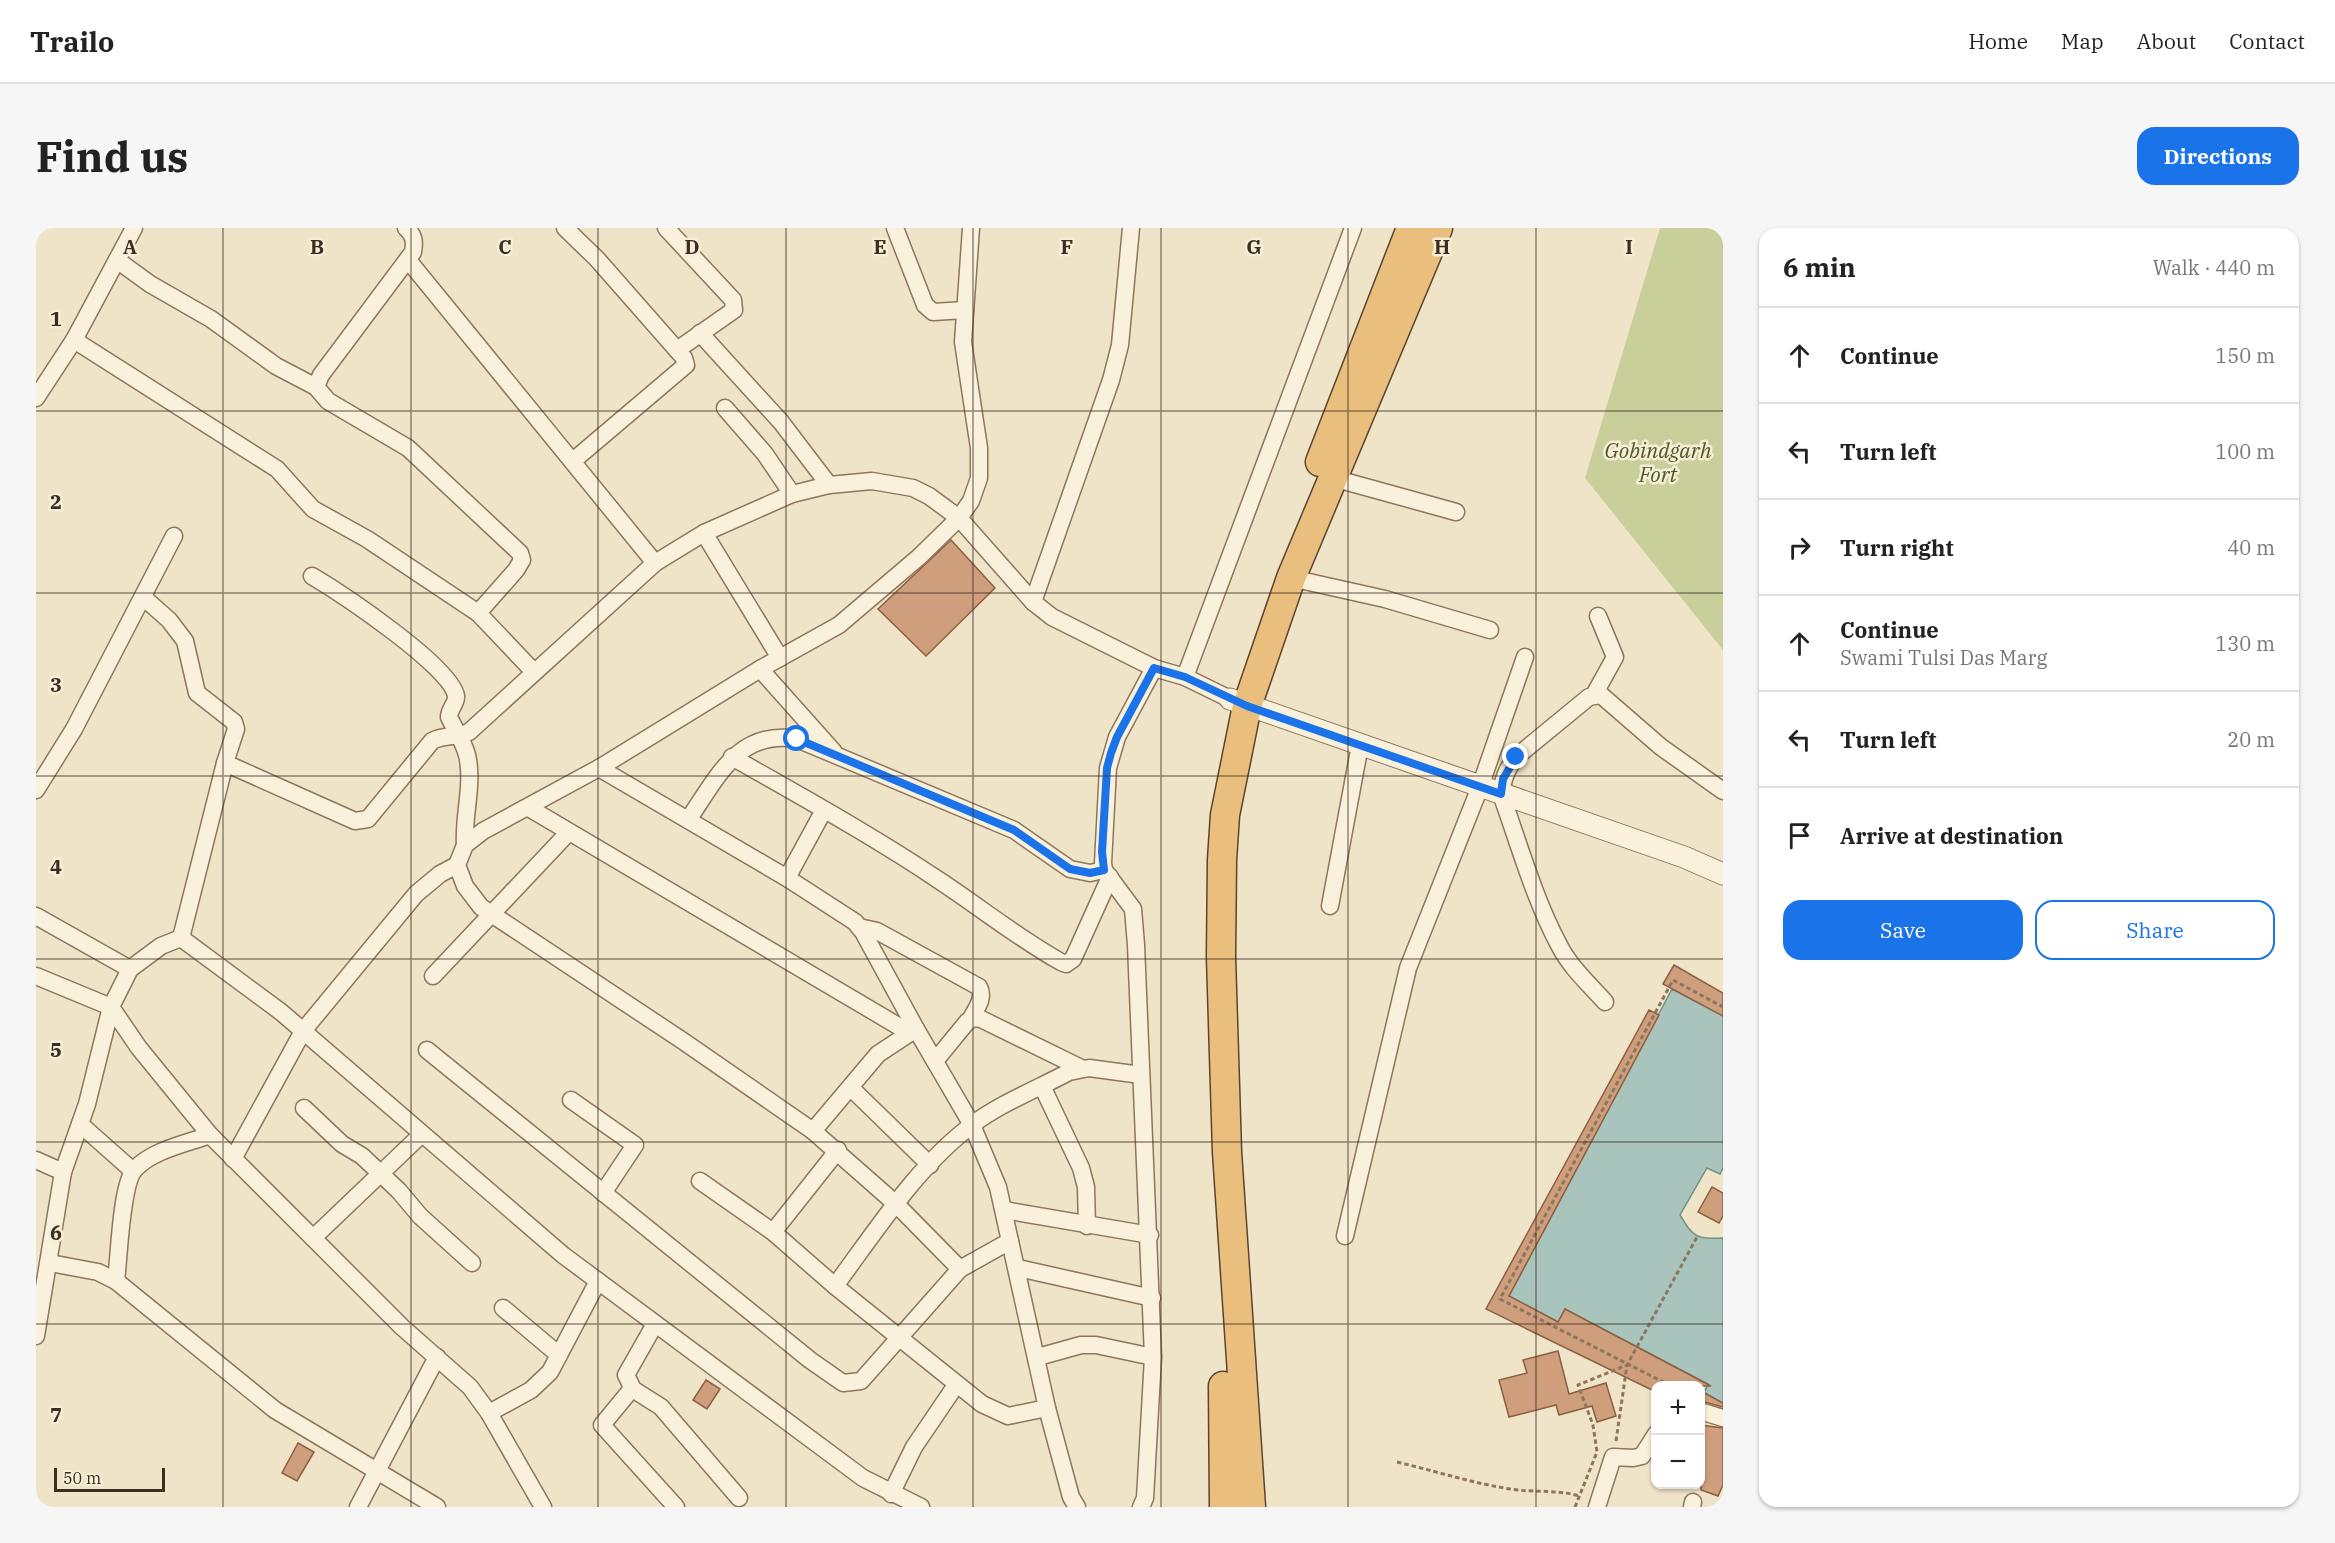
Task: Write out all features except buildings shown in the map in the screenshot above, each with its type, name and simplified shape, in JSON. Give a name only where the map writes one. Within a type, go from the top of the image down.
[{"type":"highway","points":[[1251,1507],[1227,1152],[1221,957],[1225,815],[1238,702],[1333,478],[1418,232]]},
{"type":"highway","points":[[1224,1507],[1224,1400],[1213,1199],[1203,879],[1211,796],[1238,702],[1418,232]]},
{"type":"street","points":[[36,398],[41,378],[74,340],[134,228]]},
{"type":"street","points":[[316,387],[321,375],[408,260],[415,242],[412,233],[406,228]]},
{"type":"street","points":[[565,228],[597,259],[684,358],[685,368],[574,460]]},
{"type":"street","points":[[666,228],[733,300],[734,306],[734,310],[677,350]]},
{"type":"street","points":[[895,228],[929,310],[933,312],[965,310]]},
{"type":"street","points":[[465,845],[483,831],[599,768],[858,611],[959,518],[971,501],[979,478],[979,448],[964,360],[971,228]]},
{"type":"street","points":[[1033,602],[1112,380],[1120,345],[1131,228]]},
{"type":"street","points":[[1185,677],[1353,228]]},
{"type":"street","points":[[117,260],[150,284],[211,319],[276,366],[316,387],[328,401],[408,448],[483,521],[520,553],[522,560],[516,570],[478,613]]},
{"type":"street","points":[[408,260],[656,563]]},
{"type":"street","points":[[700,333],[781,422],[829,485]]},
{"type":"street","points":[[74,340],[277,469],[313,509],[367,539],[478,613],[534,672]]},
{"type":"street","points":[[725,408],[770,461],[792,494]]},
{"type":"street","points":[[1333,478],[1456,512]]},
{"type":"street","points":[[225,763],[355,821],[368,819],[432,741],[447,735],[461,735],[469,732],[656,563],[704,533],[792,494],[829,485],[872,481],[894,483],[929,496],[959,518],[1033,602],[1052,616],[1154,668],[1185,677],[1238,702],[1684,857],[1723,874]]},
{"type":"street","points":[[704,533],[780,658]]},
{"type":"street","points":[[36,790],[74,729],[174,536]]},
{"type":"street","points":[[233,1159],[303,1031],[416,894],[440,874],[457,865],[465,845],[464,827],[470,768],[461,735],[449,717],[456,698],[454,692],[432,664],[349,598],[312,576]]},
{"type":"street","points":[[1291,578],[1385,599],[1490,630]]},
{"type":"street","points":[[143,597],[169,620],[185,641],[197,693],[234,722],[236,729],[225,763],[181,938]]},
{"type":"street","points":[[1598,616],[1615,657],[1594,694],[1516,757],[1503,779],[1501,794],[1560,946],[1576,971],[1605,1002]]},
{"type":"street","points":[[1345,1236],[1408,968],[1480,787],[1525,657]]},
{"type":"street","points":[[1141,1507],[1145,1498],[1153,1357],[1150,1235],[1134,917],[1130,903],[1107,874],[1102,852],[1107,768],[1111,753],[1117,737],[1154,668]]},
{"type":"street","points":[[760,669],[838,757]]},
{"type":"street","points":[[1594,694],[1609,700],[1661,747],[1723,791]]},
{"type":"street","points":[[688,820],[732,757],[761,740],[780,736],[797,739],[1014,830],[1070,869],[1107,874]]},
{"type":"street","points":[[1330,906],[1360,745]]},
{"type":"street","points":[[732,757],[941,881],[1027,943],[1066,964],[1073,959],[1107,874]]},
{"type":"street","points":[[599,768],[787,878],[859,927],[877,931],[980,987],[981,1000],[970,1020],[935,1061]]},
{"type":"street","points":[[528,808],[913,1031]]},
{"type":"street","points":[[787,878],[824,810]]},
{"type":"street","points":[[434,976],[568,833]]},
{"type":"street","points":[[457,865],[471,896],[491,914],[683,1041],[813,1131],[838,1150],[896,1204],[960,1269]]},
{"type":"street","points":[[36,916],[130,969]]},
{"type":"street","points":[[859,927],[913,1031],[935,1061],[972,1125],[998,1187],[1038,1357],[1047,1408],[1071,1497],[1077,1507]]},
{"type":"street","points":[[36,1336],[50,1263],[63,1172],[80,1124],[111,1007],[130,969],[161,946],[181,938]]},
{"type":"street","points":[[181,938],[303,1031],[563,1255],[863,1479],[921,1507]]},
{"type":"street","points":[[36,976],[111,1007],[139,1048],[210,1135],[402,1327],[470,1387],[489,1413],[543,1507]]},
{"type":"street","points":[[970,1020],[981,1019],[1081,1068],[1141,1075]]},
{"type":"street","points":[[813,1131],[878,1054],[913,1031]]},
{"type":"street","points":[[426,1050],[810,1360],[843,1383],[861,1381],[960,1269],[1010,1240]]},
{"type":"street","points":[[835,1286],[896,1204],[930,1165],[972,1125],[1042,1086],[1081,1068]]},
{"type":"street","points":[[1042,1086],[1081,1168],[1086,1186],[1087,1226]]},
{"type":"street","points":[[850,1088],[930,1165]]},
{"type":"street","points":[[571,1100],[631,1139],[635,1145],[603,1193]]},
{"type":"street","points":[[304,1108],[342,1144],[362,1156],[399,1191],[420,1216],[472,1263]]},
{"type":"street","points":[[80,1124],[133,1171]]},
{"type":"street","points":[[313,1238],[422,1134]]},
{"type":"street","points":[[116,1281],[125,1190],[133,1171],[158,1153],[210,1135]]},
{"type":"street","points":[[773,1232],[838,1150]]},
{"type":"street","points":[[36,1160],[63,1172]]},
{"type":"street","points":[[700,1181],[773,1232],[956,1385],[999,1414],[1022,1414],[1047,1408]]},
{"type":"street","points":[[1004,1210],[1150,1235]]},
{"type":"street","points":[[50,1263],[98,1272],[116,1281],[275,1410],[437,1507]]},
{"type":"street","points":[[1017,1268],[1152,1298]]},
{"type":"street","points":[[489,1413],[542,1382],[598,1281]]},
{"type":"street","points":[[503,1308],[559,1355]]},
{"type":"street","points":[[655,1324],[626,1375],[631,1388],[661,1407],[739,1498]]},
{"type":"street","points":[[1038,1357],[1081,1345],[1096,1345],[1153,1357]]},
{"type":"street","points":[[358,1507],[438,1357]]},
{"type":"street","points":[[891,1494],[914,1447],[956,1385]]},
{"type":"street","points":[[631,1388],[602,1425],[676,1507]]},
{"type":"street","points":[[1705,1412],[1723,1418]]},
{"type":"street","points":[[1597,1507],[1613,1457],[1642,1456],[1655,1435]]},
{"type":"path","points":[[1661,1381],[1500,1299],[1672,980],[1723,1007]]},
{"type":"path","points":[[1613,1457],[1627,1365],[1697,1237]]},
{"type":"path","points":[[1575,1507],[1597,1452],[1593,1425],[1578,1385],[1627,1365]]},
{"type":"path","points":[[1397,1462],[1491,1486],[1537,1493],[1559,1490],[1579,1496]]},
{"type":"green space","name":"Gobindgarh Fort","points":[[1660,228],[1723,228],[1723,650],[1585,478]]},
{"type":"water","points":[[1672,989],[1723,1016],[1723,1168],[1720,1174],[1707,1168],[1680,1215],[1697,1236],[1723,1238],[1723,1403],[1705,1394],[1708,1384],[1705,1381],[1565,1309],[1558,1322],[1509,1296]]},
{"type":"route","points":[[797,739],[1014,830],[1070,869],[1090,873],[1104,870],[1102,852],[1107,768],[1111,753],[1117,737],[1154,668],[1185,677],[1247,706],[1501,794],[1503,779],[1516,757]]}]
